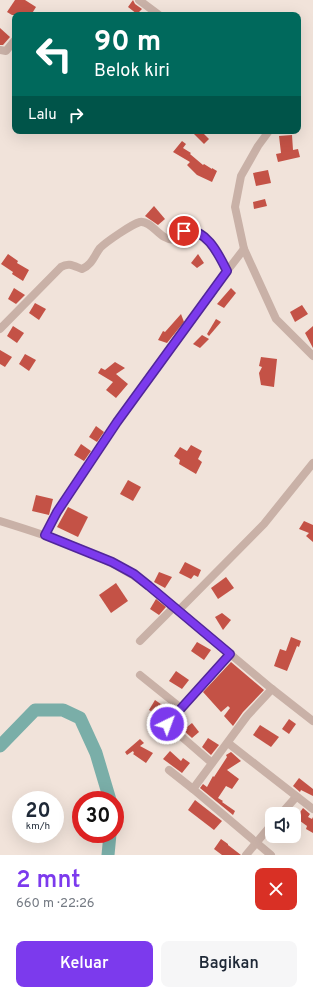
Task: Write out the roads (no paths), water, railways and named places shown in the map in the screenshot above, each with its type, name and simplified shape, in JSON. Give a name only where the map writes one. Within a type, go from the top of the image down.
[{"type":"street","points":[[139,0],[156,12]]},
{"type":"street","points":[[0,50],[6,51],[12,44]]},
{"type":"street","points":[[267,134],[258,146],[241,176],[235,207],[244,250],[276,319],[313,356]]},
{"type":"street","points":[[0,329],[61,267],[66,264],[82,269],[85,268],[89,265],[101,248],[138,222],[144,222],[149,225],[169,241],[175,240],[184,231],[189,230],[202,234],[218,254],[227,271]]},
{"type":"street","points":[[45,535],[57,512],[117,422],[227,271],[244,250]]},
{"type":"street","points":[[140,641],[176,609],[264,524],[313,463]]},
{"type":"street","points":[[0,521],[45,535],[112,562],[134,574],[272,689],[313,721]]},
{"type":"street","points":[[212,763],[167,724],[230,654]]},
{"type":"street","points":[[140,675],[181,708]]},
{"type":"street","points":[[193,789],[247,716],[272,689]]},
{"type":"street","points":[[228,743],[313,809]]},
{"type":"street","points":[[169,770],[271,855]]},
{"type":"street","points":[[287,807],[296,796]]},
{"type":"street","points":[[246,855],[265,832]]},
{"type":"waterway","points":[[0,746],[35,710],[63,710],[80,718],[96,753],[107,791]]},
{"type":"waterway","points":[[108,855],[109,843]]}]
